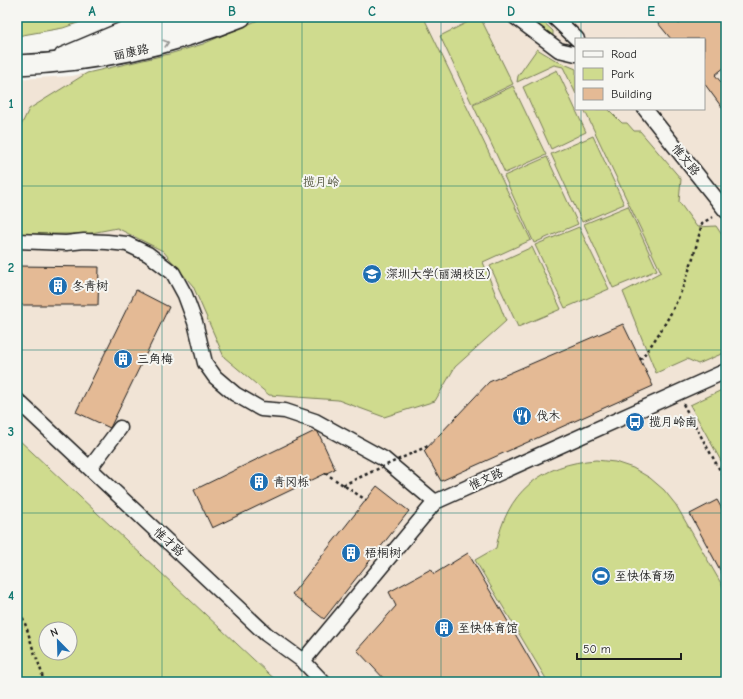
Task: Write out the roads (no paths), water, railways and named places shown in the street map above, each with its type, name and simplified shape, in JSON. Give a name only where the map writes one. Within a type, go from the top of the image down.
[{"type":"street","points":[[62,55],[152,17]]},
{"type":"street","name":"丽康路","points":[[17,58],[62,55],[150,34],[199,17]]},
{"type":"street","name":"丽康路","points":[[17,66],[51,64],[104,57],[155,47],[211,29],[241,17]]},
{"type":"street","points":[[515,17],[559,50],[575,54]]},
{"type":"street","points":[[554,17],[576,38]]},
{"type":"street","name":"惟文路","points":[[646,110],[721,213]]},
{"type":"street","points":[[17,241],[66,243],[84,240],[107,242],[127,244],[148,254],[173,272],[185,295],[195,322],[205,363],[215,377],[235,394],[261,409],[285,412],[315,421],[384,459],[435,502]]},
{"type":"street","name":"惟文路","points":[[303,661],[435,502],[726,371]]},
{"type":"street","name":"惟才路","points":[[17,400],[266,634],[303,661],[322,682]]},
{"type":"street","points":[[90,468],[120,428]]},
{"type":"place","name":"深圳大学(丽湖校区)","points":[[372,274]]},
{"type":"place","name":"冬青树","points":[[58,286]]},
{"type":"place","name":"三角梅","points":[[123,359]]},
{"type":"place","name":"伐木","points":[[522,416]]},
{"type":"place","name":"揽月岭南","points":[[635,422]]},
{"type":"place","name":"青冈栎","points":[[259,482]]},
{"type":"place","name":"梧桐树","points":[[351,553]]},
{"type":"place","name":"至快体育场","points":[[601,576]]},
{"type":"place","name":"至快体育馆","points":[[444,628]]},
{"type":"park label","name":"揽月岭","points":[[321,182]]}]
